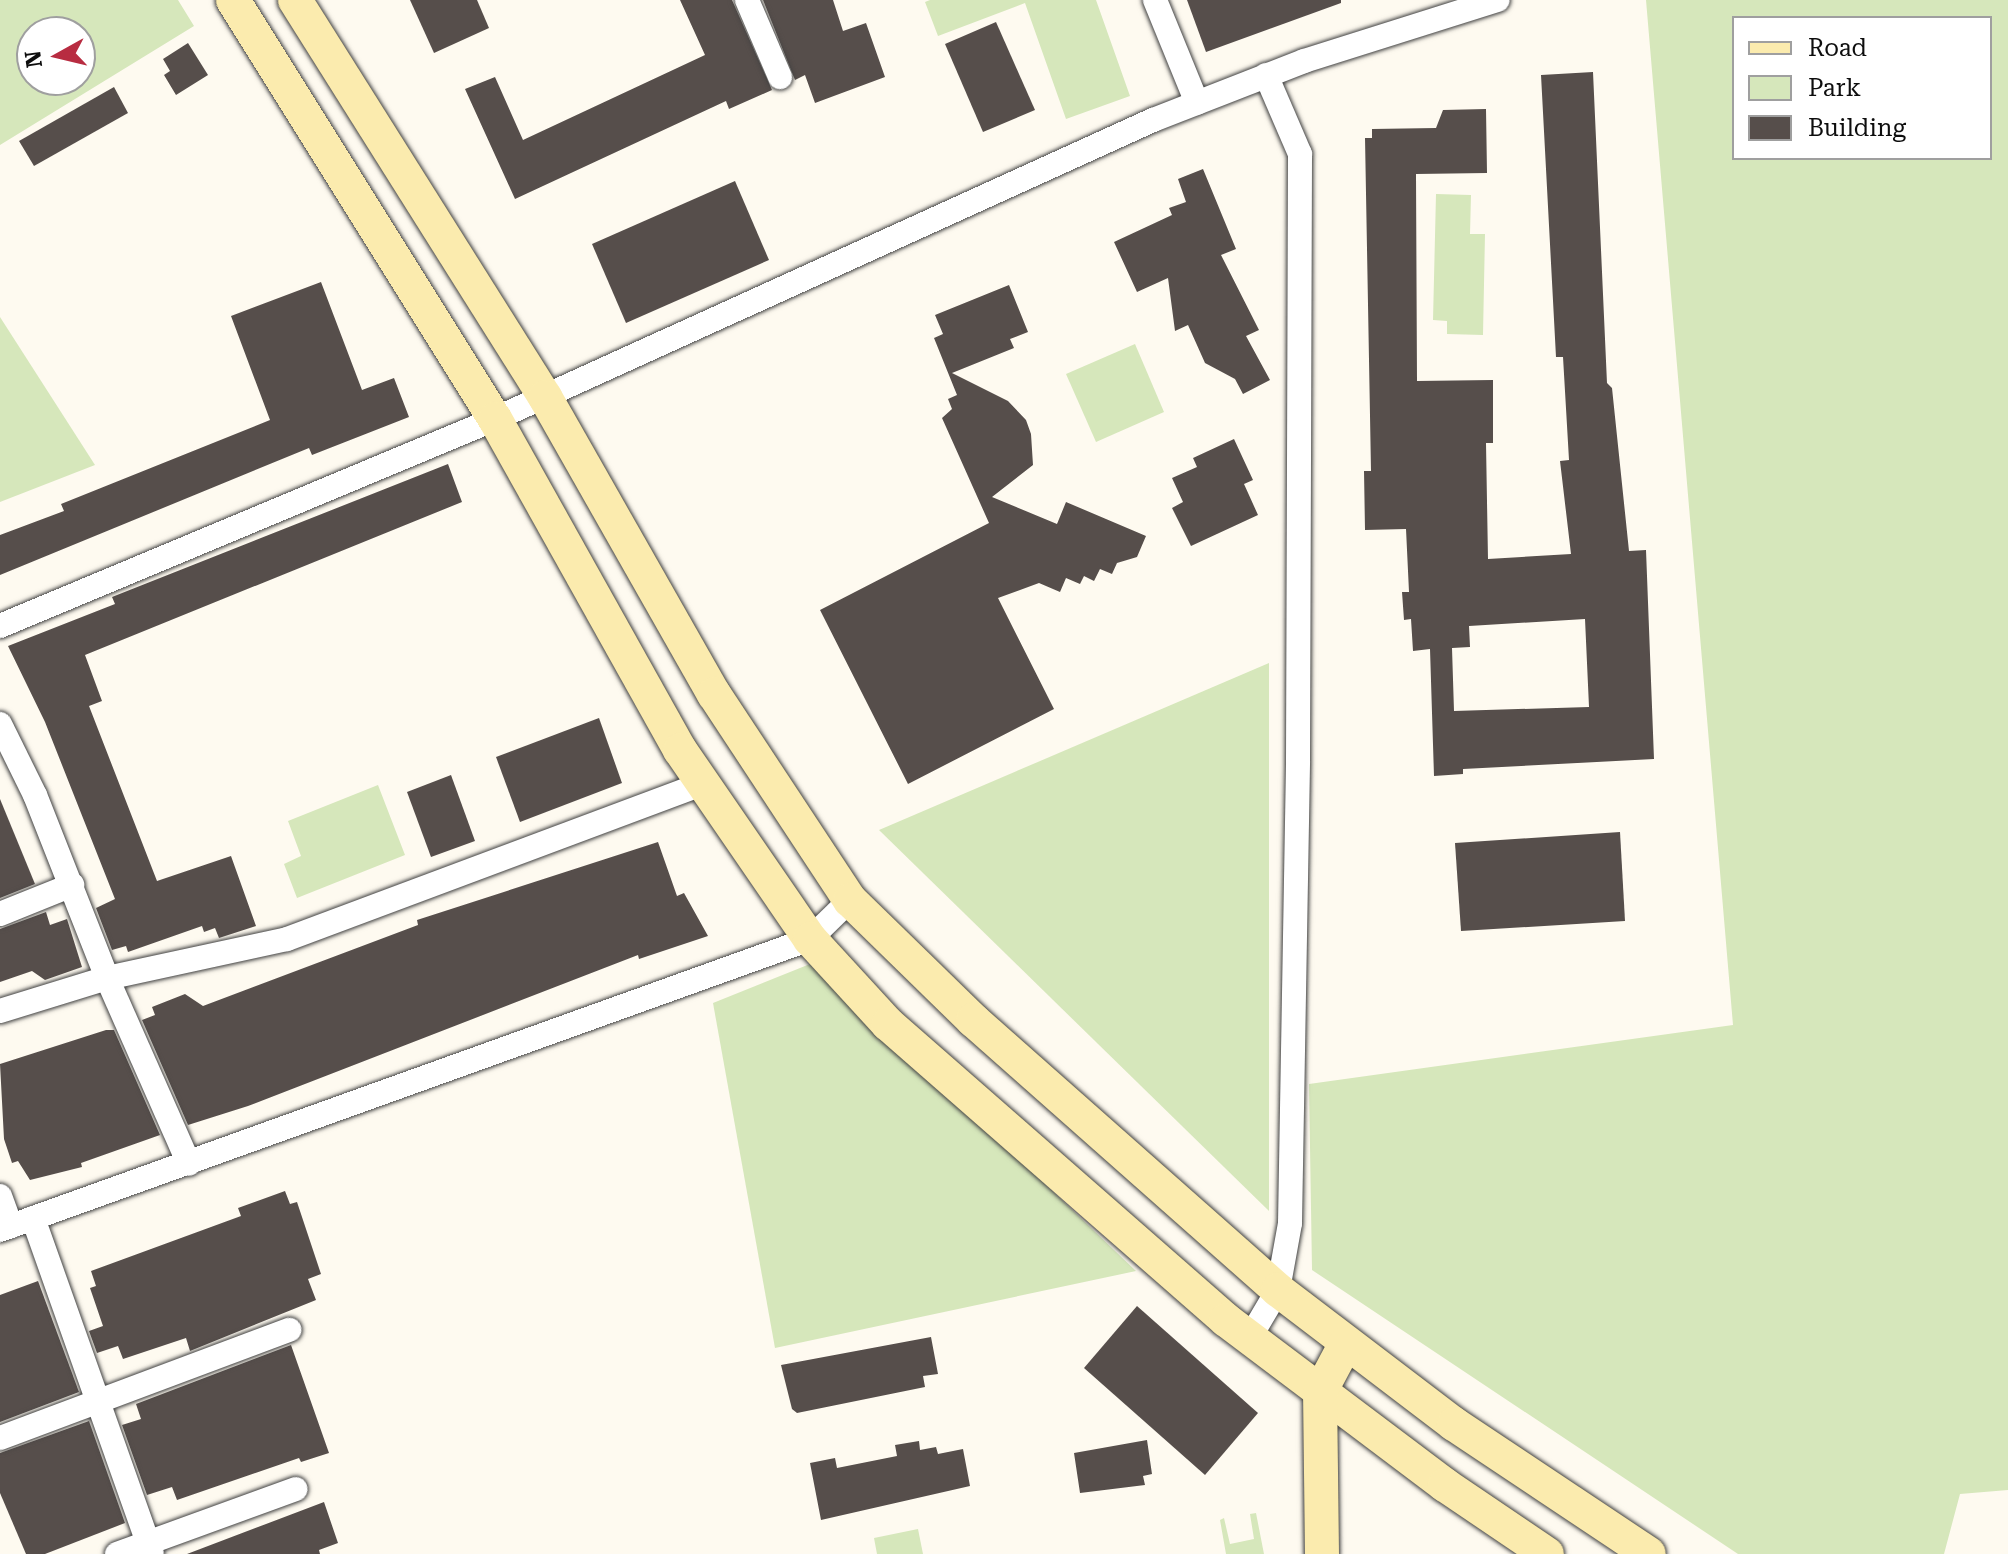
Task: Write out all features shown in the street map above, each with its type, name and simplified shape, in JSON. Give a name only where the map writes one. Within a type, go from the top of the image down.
[{"type":"main road","points":[[233,0],[495,419],[702,784],[810,939],[888,1024],[1249,1339],[1547,1554]]},
{"type":"main road","points":[[295,0],[545,397],[714,694],[850,900],[996,1041],[1278,1290],[1454,1424],[1649,1554]]},
{"type":"main road","points":[[1322,1554],[1320,1392],[1346,1343]]},
{"type":"street","points":[[747,0],[780,77]]},
{"type":"street","points":[[1155,0],[1197,103]]},
{"type":"street","points":[[0,626],[495,419],[1197,103],[1266,75],[1498,0]]},
{"type":"street","points":[[1249,1339],[1278,1290],[1290,1223],[1300,154],[1266,75]]},
{"type":"street","points":[[0,724],[72,885],[107,978],[189,1164]]},
{"type":"street","points":[[0,1011],[107,978],[287,939],[702,784]]},
{"type":"street","points":[[0,914],[72,885]]},
{"type":"street","points":[[15,1224],[810,939],[850,900]]},
{"type":"street","points":[[0,1196],[97,1400],[150,1548]]},
{"type":"street","points":[[0,1438],[289,1330]]},
{"type":"street","points":[[117,1554],[150,1548],[296,1489]]},
{"type":"green space","points":[[0,0],[178,0],[194,26],[96,86],[96,16],[16,16],[16,96],[80,96],[0,145]]},
{"type":"green space","points":[[1096,0],[1130,96],[1066,119],[1025,3],[938,36],[925,2]]},
{"type":"green space","points":[[1646,0],[2008,0],[2008,1490],[1960,1494],[1944,1554],[1738,1554],[1312,1270],[1309,1084],[1733,1025]]},
{"type":"green space","points":[[1436,194],[1471,195],[1470,234],[1485,234],[1483,335],[1447,334],[1447,321],[1433,320]]},
{"type":"green space","points":[[0,317],[95,465],[0,502]]},
{"type":"green space","points":[[1135,344],[1164,412],[1096,442],[1066,374]]},
{"type":"green space","points":[[1269,663],[1269,1211],[879,830]]},
{"type":"green space","points":[[378,785],[405,855],[297,898],[284,864],[301,856],[288,821]]},
{"type":"green space","points":[[810,964],[883,1029],[1136,1271],[775,1348],[713,1003]]},
{"type":"green space","points":[[1256,1513],[1264,1554],[1226,1554],[1220,1520],[1224,1518],[1230,1544],[1254,1539],[1250,1514]]},
{"type":"green space","points":[[918,1529],[923,1554],[877,1554],[874,1538]]},
{"type":"building","points":[[410,0],[477,0],[489,28],[434,53]]},
{"type":"building","points":[[680,0],[732,0],[772,90],[729,109],[726,101],[515,199],[465,89],[495,77],[523,140],[705,55]]},
{"type":"building","points":[[763,0],[833,0],[843,31],[866,23],[885,77],[815,103],[805,75],[795,80]]},
{"type":"building","points":[[1187,0],[1341,0],[1341,3],[1206,52]]},
{"type":"building","points":[[996,22],[1035,110],[983,132],[945,44]]},
{"type":"building","points":[[188,43],[208,75],[176,95],[164,75],[170,71],[163,59]]},
{"type":"building","points":[[1593,72],[1607,383],[1612,388],[1629,551],[1646,550],[1654,759],[1463,769],[1463,774],[1434,776],[1430,649],[1413,651],[1411,619],[1404,620],[1402,592],[1409,592],[1406,529],[1365,530],[1364,471],[1371,471],[1365,138],[1372,138],[1372,129],[1436,128],[1443,110],[1486,109],[1487,173],[1416,174],[1417,381],[1493,380],[1493,443],[1486,443],[1488,559],[1571,554],[1560,461],[1569,460],[1563,357],[1556,357],[1541,75]],"holes":[[[1585,619],[1589,707],[1454,711],[1452,648],[1470,647],[1469,626]]]},
{"type":"building","points":[[114,87],[128,113],[34,166],[19,141]]},
{"type":"building","points":[[1203,169],[1236,249],[1221,255],[1259,330],[1246,336],[1270,380],[1243,394],[1235,379],[1205,363],[1188,325],[1175,331],[1168,278],[1137,292],[1114,242],[1172,215],[1169,208],[1186,202],[1178,179]]},
{"type":"building","points":[[735,181],[769,260],[626,323],[592,244]]},
{"type":"building","points":[[321,282],[362,390],[394,378],[409,417],[312,455],[309,448],[0,575],[0,535],[64,511],[61,504],[270,420],[231,316]]},
{"type":"building","points":[[1009,285],[1028,332],[1010,339],[1014,348],[952,373],[1008,401],[1026,420],[1031,434],[1033,465],[992,497],[1057,524],[1066,502],[1146,536],[1137,557],[1117,563],[1112,574],[1100,569],[1094,581],[1084,576],[1080,584],[1066,578],[1060,592],[1039,583],[998,598],[1054,709],[908,784],[820,610],[989,523],[942,418],[952,409],[948,399],[957,395],[934,338],[943,334],[935,315]]},
{"type":"building","points":[[1234,439],[1253,480],[1244,484],[1258,515],[1191,546],[1172,508],[1183,502],[1172,478],[1197,467],[1193,458]]},
{"type":"building","points":[[448,464],[462,502],[85,655],[102,701],[89,706],[157,881],[231,856],[256,926],[219,938],[215,928],[204,932],[202,926],[128,952],[126,946],[112,950],[96,908],[115,899],[45,722],[8,646],[115,604],[112,597]]},
{"type":"building","points":[[599,718],[622,783],[520,822],[496,757]]},
{"type":"building","points":[[451,775],[475,841],[431,857],[407,792]]},
{"type":"building","points":[[0,799],[35,884],[0,898]]},
{"type":"building","points":[[1620,832],[1625,921],[1461,931],[1455,843]]},
{"type":"building","points":[[658,842],[677,896],[684,893],[708,936],[639,959],[638,955],[248,1106],[188,1125],[142,1020],[155,1015],[152,1007],[185,994],[203,1006],[418,925],[417,920]]},
{"type":"building","points":[[46,912],[50,925],[67,919],[82,967],[45,980],[32,971],[0,982],[0,929]]},
{"type":"building","points":[[114,1030],[160,1135],[81,1163],[82,1167],[30,1180],[18,1161],[12,1163],[4,1139],[0,1064]]},
{"type":"building","points":[[285,1191],[290,1204],[297,1202],[321,1274],[308,1279],[316,1300],[190,1351],[186,1338],[123,1359],[118,1346],[97,1353],[89,1331],[103,1326],[90,1288],[96,1286],[91,1271],[241,1216],[238,1208]]},
{"type":"building","points":[[38,1281],[79,1392],[0,1422],[0,1295]]},
{"type":"building","points":[[1137,1306],[1258,1413],[1205,1475],[1084,1368]]},
{"type":"building","points":[[931,1337],[938,1374],[923,1376],[925,1387],[797,1413],[792,1409],[781,1365]]},
{"type":"building","points":[[291,1345],[329,1453],[301,1462],[299,1458],[177,1500],[172,1487],[147,1495],[122,1425],[141,1419],[136,1404]]},
{"type":"building","points":[[89,1421],[125,1523],[45,1554],[26,1554],[0,1493],[0,1453]]},
{"type":"building","points":[[1147,1440],[1152,1474],[1143,1476],[1145,1485],[1080,1493],[1074,1453]]},
{"type":"building","points":[[919,1441],[920,1450],[936,1447],[938,1454],[963,1449],[970,1486],[821,1520],[810,1463],[835,1458],[837,1468],[897,1456],[895,1445]]},
{"type":"building","points":[[324,1502],[338,1543],[319,1550],[320,1554],[187,1554]]}]
